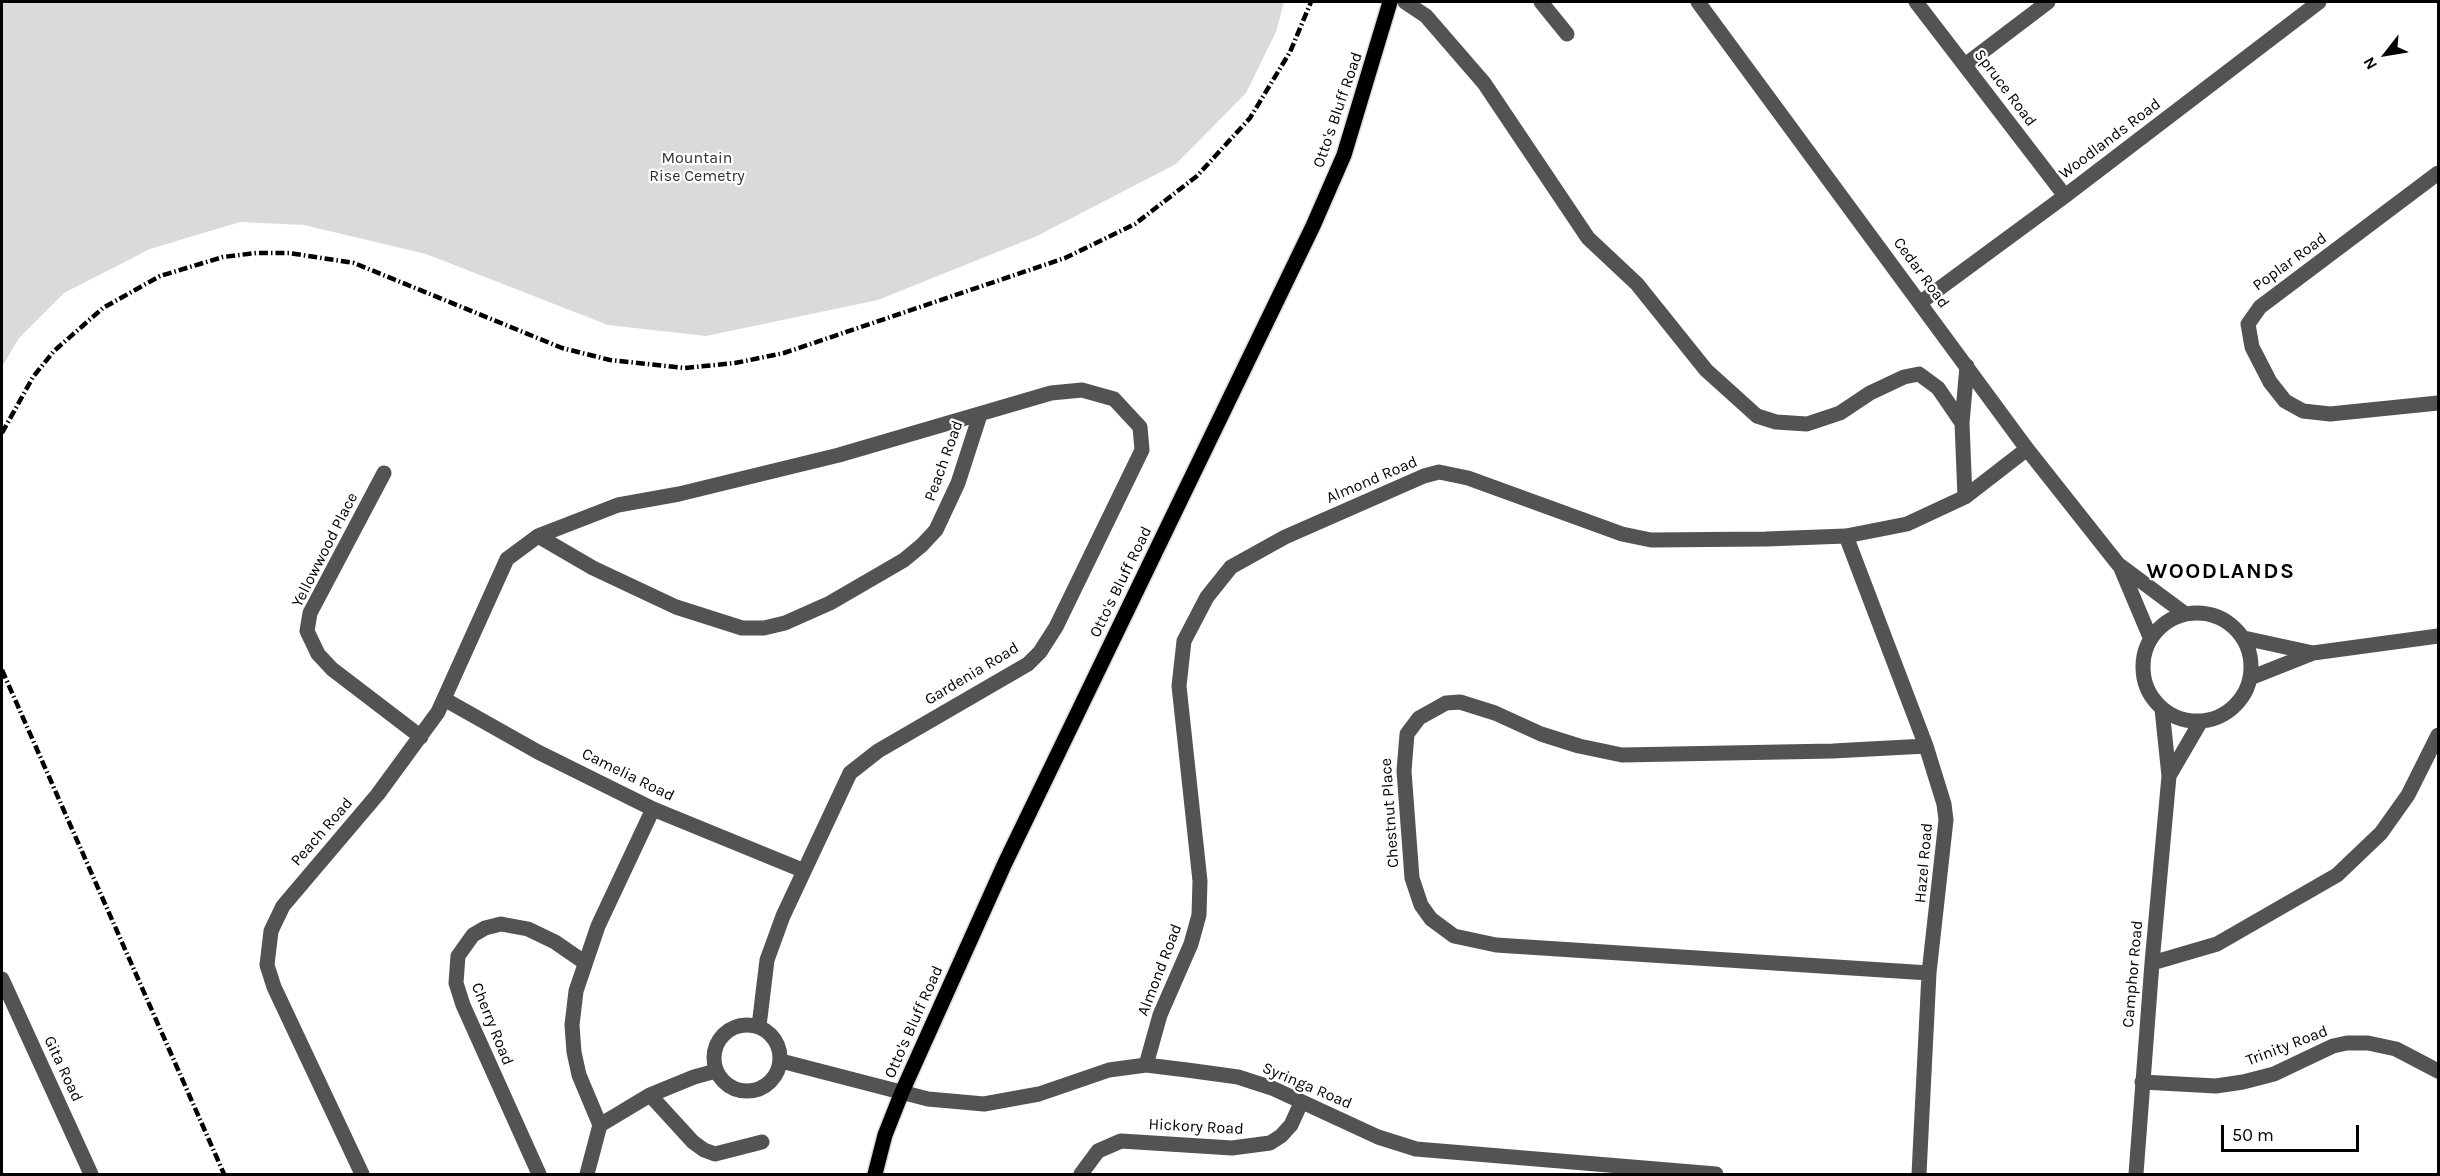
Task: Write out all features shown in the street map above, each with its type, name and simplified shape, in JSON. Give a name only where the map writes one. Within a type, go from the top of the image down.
[{"type":"main road","name":"Otto's Bluff Road","points":[[876,1174],[885,1135],[902,1092],[1005,863],[1335,176],[1362,99],[1390,2]]},
{"type":"street","points":[[1405,2],[1426,16],[1484,83],[1588,238],[1637,284],[1706,370],[1757,416],[1776,422],[1808,424],[1840,414],[1870,393],[1904,377],[1919,374],[1938,388],[1962,423]]},
{"type":"street","points":[[1540,2],[1567,34]]},
{"type":"street","name":"Cedar Road","points":[[1698,2],[2027,449],[2118,564],[2150,637]]},
{"type":"street","name":"Spruce Road","points":[[1916,2],[2065,196]]},
{"type":"street","points":[[1965,65],[2048,2]]},
{"type":"street","name":"Woodlands Road","points":[[1921,302],[2065,196],[2319,2]]},
{"type":"street","name":"Poplar Road","points":[[2439,172],[2260,306],[2248,324],[2252,346],[2270,382],[2285,401],[2303,411],[2330,414],[2439,403]]},
{"type":"street","points":[[1965,497],[1962,423],[1967,366]]},
{"type":"street","name":"Gardenia Road","points":[[759,1026],[767,960],[802,870],[850,773],[878,751],[1006,679],[1040,652],[1056,627],[1142,450],[1141,433],[1134,418],[1114,399],[1101,393],[1082,390],[1051,393],[980,415]]},
{"type":"street","name":"Peach Road","points":[[538,536],[575,559],[676,607],[742,628],[764,628],[785,623],[830,603],[904,560],[922,545],[936,530],[958,483],[980,415]]},
{"type":"street","name":"Peach Road","points":[[362,1174],[274,987],[267,965],[271,931],[283,906],[378,794],[422,737],[444,699],[507,559],[538,536],[618,505],[764,474],[896,440],[980,415]]},
{"type":"street","name":"Almond Road","points":[[1146,1065],[1160,1015],[1191,944],[1199,915],[1200,881],[1179,686],[1184,641],[1207,597],[1231,567],[1285,537],[1424,476],[1439,472],[1468,478],[1622,534],[1652,540],[1846,536],[1907,524],[1965,497],[2027,449]]},
{"type":"street","name":"Yellowwood Place","points":[[384,473],[310,614],[307,630],[318,654],[332,669],[422,737]]},
{"type":"street","name":"Hazel Road","points":[[1846,536],[1926,746],[1944,804],[1946,820],[1946,840],[1929,973],[1919,1174]]},
{"type":"street","name":"Cedar Road","points":[[2118,564],[2184,613]]},
{"type":"street","points":[[2207,612],[2228,621],[2244,638],[2251,657],[2250,678],[2244,694],[2233,708],[2219,717],[2201,721],[2181,719],[2162,709],[2149,694],[2142,675],[2143,656],[2150,637],[2164,622],[2184,613],[2207,612]]},
{"type":"street","points":[[2250,678],[2313,653],[2439,636]]},
{"type":"street","points":[[2244,638],[2313,653]]},
{"type":"street","name":"Camelia Road","points":[[444,699],[538,752],[653,809],[802,870]]},
{"type":"street","name":"Chestnut Place","points":[[1926,746],[1833,752],[1622,755],[1594,750],[1541,734],[1495,713],[1460,702],[1446,703],[1419,718],[1407,734],[1404,771],[1412,878],[1421,905],[1431,919],[1454,936],[1496,945],[1929,973]]},
{"type":"street","name":"Camphor Road","points":[[2136,1174],[2169,776],[2162,709]]},
{"type":"street","name":"Camphor Road","points":[[2169,776],[2201,721]]},
{"type":"street","points":[[2152,963],[2217,944],[2337,875],[2381,833],[2408,795],[2439,735]]},
{"type":"street","points":[[587,1174],[600,1125],[582,1083],[574,1052],[572,1025],[576,991],[584,962],[618,879],[653,809]]},
{"type":"street","name":"Cherry Road","points":[[539,1174],[463,1005],[456,984],[458,956],[473,935],[485,928],[501,924],[528,929],[555,942],[584,962]]},
{"type":"street","name":"Gita Road","points":[[2,979],[91,1174]]},
{"type":"street","points":[[736,1026],[759,1026],[774,1037],[781,1061],[772,1081],[753,1091],[731,1087],[716,1071],[714,1056],[719,1039],[736,1026]]},
{"type":"street","name":"Trinity Road","points":[[2142,1082],[2216,1086],[2243,1082],[2274,1074],[2333,1047],[2347,1043],[2368,1042],[2396,1049],[2439,1071]]},
{"type":"street","name":"Syringa Road","points":[[781,1061],[928,1099],[984,1104],[1028,1097],[1109,1070],[1146,1065],[1238,1077],[1272,1088],[1378,1137],[1416,1149],[1707,1174]]},
{"type":"street","points":[[600,1125],[650,1095],[694,1077],[716,1071]]},
{"type":"street","points":[[650,1095],[693,1142],[704,1150],[715,1154],[762,1142]]},
{"type":"street","name":"Hickory Road","points":[[1081,1174],[1098,1151],[1121,1141],[1232,1148],[1270,1143],[1281,1136],[1291,1125],[1301,1102]]},
{"type":"green space","name":"Mountain Rise Cemetry","points":[[2,2],[1284,2],[1276,32],[1246,93],[1176,164],[1037,236],[878,300],[706,336],[608,325],[426,254],[304,225],[240,222],[150,249],[64,293],[19,338],[2,367]]},
{"type":"railway","points":[[2,433],[33,377],[54,351],[103,308],[160,276],[223,257],[256,253],[289,253],[354,263],[562,348],[610,360],[685,368],[735,363],[784,353],[1065,258],[1135,224],[1197,176],[1250,118],[1290,52],[1311,2]]},
{"type":"railway","points":[[2,670],[224,1174]]},
{"type":"district","name":"WOODLANDS","points":[[2221,572]]}]
